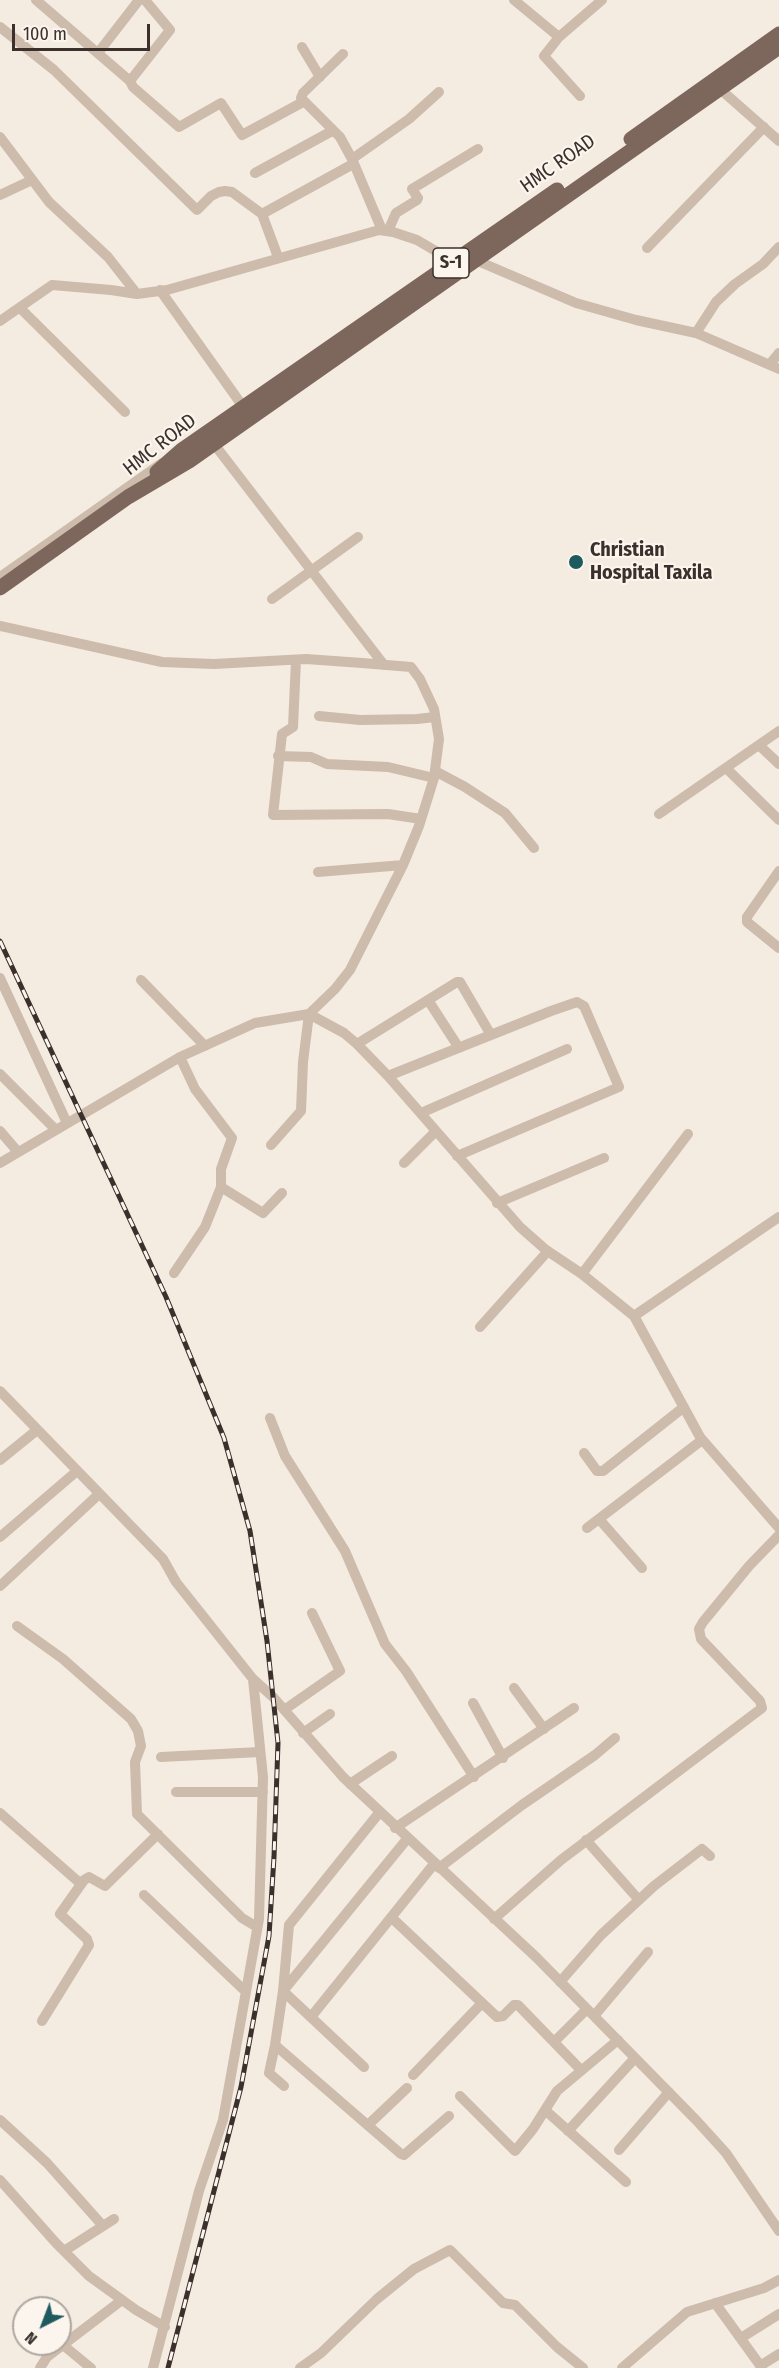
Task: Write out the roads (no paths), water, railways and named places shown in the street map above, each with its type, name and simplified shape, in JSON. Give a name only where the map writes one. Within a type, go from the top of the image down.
[{"type":"main road","name":"HMC ROAD","points":[[186,455],[214,444],[779,34]]},
{"type":"main road","name":"HMC ROAD","points":[[0,588],[186,455],[244,408],[451,263],[470,257],[779,47]]},
{"type":"street","points":[[36,0],[130,81],[133,87],[179,127],[221,104],[242,135],[303,102]]},
{"type":"street","points":[[98,53],[139,0]]},
{"type":"street","points":[[130,81],[170,30],[145,0]]},
{"type":"street","points":[[514,0],[559,37]]},
{"type":"street","points":[[580,96],[544,56],[559,37],[602,0]]},
{"type":"street","points":[[0,27],[54,70],[197,210],[211,196],[225,191],[232,192],[262,214],[278,257]]},
{"type":"street","points":[[302,47],[320,77]]},
{"type":"street","points":[[343,54],[303,93],[303,102],[340,137],[385,230]]},
{"type":"street","points":[[720,88],[779,141]]},
{"type":"street","points":[[262,214],[352,161],[439,92]]},
{"type":"street","points":[[647,248],[764,127]]},
{"type":"street","points":[[255,173],[332,131]]},
{"type":"street","points":[[0,137],[49,202],[108,257],[137,294]]},
{"type":"street","points":[[385,230],[396,213],[417,200],[412,189],[478,149]]},
{"type":"street","points":[[0,195],[32,180]]},
{"type":"street","points":[[0,321],[52,285],[137,294],[160,290],[385,230],[417,240],[440,253],[451,263]]},
{"type":"street","points":[[696,333],[716,302],[735,284],[763,264],[779,247]]},
{"type":"street","points":[[470,257],[576,303],[636,320],[696,333],[774,367],[779,353]]},
{"type":"street","points":[[160,290],[244,408]]},
{"type":"street","points":[[20,308],[125,412]]},
{"type":"street","points":[[214,444],[384,665]]},
{"type":"street","points":[[0,577],[121,491],[186,455]]},
{"type":"street","points":[[0,597],[186,455]]},
{"type":"street","points":[[272,599],[358,537]]},
{"type":"street","points":[[0,626],[162,662],[214,664],[296,660],[411,667],[420,679],[434,709],[439,739],[434,774],[421,819],[403,865],[350,970],[309,1014],[255,1023],[180,1057],[0,1163]]},
{"type":"street","points":[[296,660],[293,727],[282,734],[273,815],[388,814],[421,819]]},
{"type":"street","points":[[319,716],[360,720],[435,717]]},
{"type":"street","points":[[659,814],[779,731]]},
{"type":"street","points":[[759,745],[779,764]]},
{"type":"street","points":[[278,756],[311,757],[327,764],[388,767],[434,774],[505,813],[534,848]]},
{"type":"street","points":[[726,768],[779,820]]},
{"type":"street","points":[[318,872],[403,865]]},
{"type":"street","points":[[777,878],[751,909],[747,922],[779,948]]},
{"type":"street","points":[[0,978],[67,1123]]},
{"type":"street","points":[[141,980],[205,1046]]},
{"type":"street","points":[[357,1044],[457,982],[460,982],[492,1035]]},
{"type":"street","points":[[428,1000],[459,1048]]},
{"type":"street","points":[[388,1076],[577,1002],[584,1006],[619,1087],[457,1156]]},
{"type":"street","points":[[309,1014],[344,1033],[357,1044],[421,1113],[520,1227],[634,1316],[702,1440],[779,1528]]},
{"type":"street","points":[[271,1145],[301,1111],[303,1062],[309,1014]]},
{"type":"street","points":[[421,1113],[567,1049]]},
{"type":"street","points":[[174,1273],[205,1227],[220,1187],[221,1169],[232,1138],[207,1107],[180,1057]]},
{"type":"street","points":[[0,1074],[56,1130]]},
{"type":"street","points":[[0,1131],[18,1152]]},
{"type":"street","points":[[404,1163],[436,1131]]},
{"type":"street","points":[[582,1274],[688,1134]]},
{"type":"street","points":[[497,1203],[604,1158]]},
{"type":"street","points":[[220,1187],[263,1213],[282,1193]]},
{"type":"street","points":[[634,1316],[779,1217]]},
{"type":"street","points":[[480,1327],[548,1251]]},
{"type":"street","points":[[3,1399],[37,1430],[162,1559],[176,1582],[253,1679],[284,1710],[350,1785],[560,1982],[726,2153],[779,2231]]},
{"type":"street","points":[[584,1453],[597,1471],[603,1471],[684,1407]]},
{"type":"street","points":[[270,1418],[285,1456],[345,1551],[385,1644],[406,1671],[474,1777]]},
{"type":"street","points":[[0,1460],[37,1430]]},
{"type":"street","points":[[587,1528],[702,1440]]},
{"type":"street","points":[[0,1537],[77,1471]]},
{"type":"street","points":[[0,1586],[99,1494]]},
{"type":"street","points":[[599,1519],[642,1568]]},
{"type":"street","points":[[494,1919],[586,1840],[762,1707],[760,1701],[701,1639],[699,1629],[749,1566],[779,1535]]},
{"type":"street","points":[[284,1710],[340,1671],[312,1613]]},
{"type":"street","points":[[17,1626],[63,1659],[131,1719],[138,1731],[141,1746],[135,1762],[137,1814],[242,1918],[257,1927]]},
{"type":"street","points":[[153,2368],[199,2191],[223,2120],[257,1927],[262,1857],[262,1792],[253,1679]]},
{"type":"street","points":[[514,1688],[544,1729]]},
{"type":"street","points":[[473,1703],[503,1758]]},
{"type":"street","points":[[395,1828],[503,1758],[574,1708]]},
{"type":"street","points":[[303,1733],[330,1714]]},
{"type":"street","points":[[310,2017],[437,1866],[595,1755],[615,1738]]},
{"type":"street","points":[[161,1756],[260,1752]]},
{"type":"street","points":[[350,1785],[392,1756]]},
{"type":"street","points":[[176,1792],[262,1792]]},
{"type":"street","points":[[0,1813],[81,1884]]},
{"type":"street","points":[[284,2086],[269,2073],[283,1991],[289,1925],[380,1813]]},
{"type":"street","points":[[42,2021],[89,1945],[87,1939],[60,1914],[81,1884],[89,1877],[105,1886],[158,1834]]},
{"type":"street","points":[[283,1991],[407,1839]]},
{"type":"street","points":[[586,1840],[639,1900]]},
{"type":"street","points":[[560,1982],[601,1935],[639,1900],[702,1849],[710,1856]]},
{"type":"street","points":[[144,1895],[246,1992]]},
{"type":"street","points":[[392,1918],[499,2018],[514,2005],[518,2005],[581,2070]]},
{"type":"street","points":[[554,2042],[590,2013],[648,1952]]},
{"type":"street","points":[[283,1991],[364,2067]]},
{"type":"street","points":[[413,2075],[482,2003]]},
{"type":"street","points":[[460,2096],[514,2151],[533,2129],[557,2091],[618,2040]]},
{"type":"street","points":[[275,2045],[404,2155],[449,2116]]},
{"type":"street","points":[[568,2131],[635,2058]]},
{"type":"street","points":[[368,2125],[407,2088]]},
{"type":"street","points":[[619,2150],[669,2092]]},
{"type":"street","points":[[545,2110],[626,2181]]},
{"type":"street","points":[[0,2120],[47,2163],[103,2226]]},
{"type":"street","points":[[0,2180],[89,2276],[165,2327]]},
{"type":"street","points":[[64,2251],[114,2218]]},
{"type":"street","points":[[300,2368],[321,2353],[377,2299],[414,2270],[450,2250],[503,2303],[514,2305],[557,2347],[583,2368]]},
{"type":"street","points":[[622,2368],[687,2312],[764,2288],[779,2280]]},
{"type":"street","points":[[72,2338],[122,2300]]},
{"type":"street","points":[[715,2302],[761,2367],[779,2354]]},
{"type":"street","points":[[741,2338],[779,2314]]},
{"type":"street","points":[[72,2352],[91,2368]]},
{"type":"railway","points":[[0,941],[166,1297],[224,1438],[250,1531],[267,1641],[278,1743],[269,1936],[241,2087],[168,2368]]},
{"type":"place","name":"Christian Hospital Taxila","points":[[576,562]]}]
